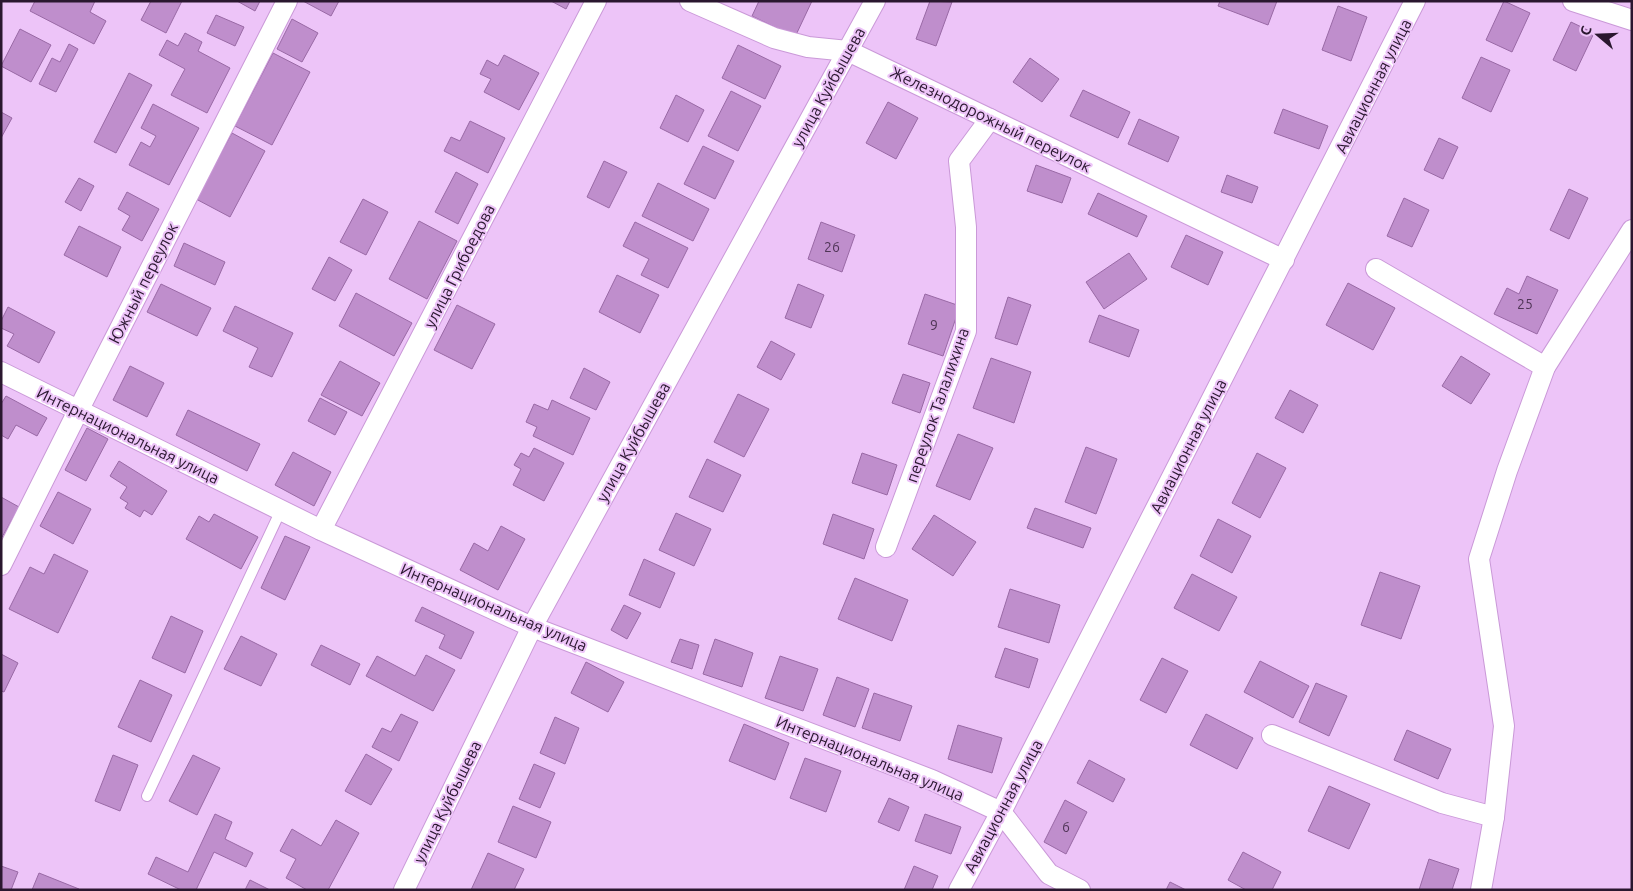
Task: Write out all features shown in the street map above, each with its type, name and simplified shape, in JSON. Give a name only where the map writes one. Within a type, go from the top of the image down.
[{"type":"street","name":"Южный переулок","points":[[1,565],[288,1]]},
{"type":"street","name":"улица Грибоедова","points":[[321,530],[596,1]]},
{"type":"street","name":"Железнодорожный переулок","points":[[690,1],[774,38],[808,47],[848,51],[1284,260]]},
{"type":"street","name":"улица Куйбышева","points":[[404,890],[532,627],[876,1]]},
{"type":"street","name":"Авиационная улица","points":[[959,890],[1284,260],[1415,1]]},
{"type":"street","points":[[1572,1],[1632,20]]},
{"type":"street","name":"переулок Талалихина","points":[[886,547],[966,331],[966,228],[959,161],[990,119]]},
{"type":"street","points":[[1481,890],[1494,817],[1504,726],[1479,558],[1507,471],[1545,367],[1632,230]]},
{"type":"street","points":[[1376,269],[1545,367]]},
{"type":"street","name":"Интернациональная улица","points":[[1,372],[321,530],[532,627],[932,780],[1000,812]]},
{"type":"street","points":[[1272,735],[1442,803],[1494,817]]},
{"type":"street","points":[[1000,812],[1050,874],[1080,890]]},
{"type":"lane","points":[[147,796],[281,510]]},
{"type":"building","points":[[35,1],[95,1],[90,12],[106,21],[94,44],[30,11]]},
{"type":"building","points":[[151,1],[182,1],[166,33],[141,20]]},
{"type":"building","points":[[237,1],[260,1],[255,11]]},
{"type":"building","points":[[303,1],[339,1],[331,16]]},
{"type":"building","points":[[551,1],[570,1],[566,9]]},
{"type":"building","points":[[759,1],[812,1],[795,37],[752,16]]},
{"type":"building","points":[[930,1],[952,2],[936,46],[916,39]]},
{"type":"building","points":[[1220,1],[1277,1],[1268,25],[1218,6]]},
{"type":"building","points":[[1504,1],[1530,13],[1512,52],[1486,40]]},
{"type":"building","points":[[1338,6],[1367,17],[1351,61],[1322,50]]},
{"type":"building","points":[[216,15],[244,27],[235,46],[207,33]]},
{"type":"building","points":[[292,19],[318,33],[302,62],[277,49]]},
{"type":"building","points":[[1571,22],[1594,33],[1576,71],[1553,60]]},
{"type":"building","points":[[20,29],[51,45],[31,82],[1,66]]},
{"type":"building","points":[[185,33],[202,42],[198,51],[230,68],[207,113],[171,95],[185,69],[159,55],[167,40],[178,46]]},
{"type":"building","points":[[69,44],[78,49],[56,92],[39,84],[52,58],[60,62]]},
{"type":"building","points":[[738,45],[781,66],[765,99],[722,78]]},
{"type":"building","points":[[273,53],[310,72],[272,145],[235,126]]},
{"type":"building","points":[[504,55],[539,73],[519,110],[484,92],[491,79],[480,74],[487,60],[498,66]]},
{"type":"building","points":[[1481,57],[1510,70],[1491,112],[1462,98]]},
{"type":"building","points":[[1030,58],[1059,79],[1042,102],[1013,82]]},
{"type":"building","points":[[129,73],[152,85],[116,153],[94,142]]},
{"type":"building","points":[[1083,90],[1130,112],[1118,138],[1070,116]]},
{"type":"building","points":[[731,91],[761,106],[738,151],[708,136]]},
{"type":"building","points":[[676,95],[704,110],[688,142],[660,128]]},
{"type":"building","points":[[888,102],[918,118],[896,159],[866,143]]},
{"type":"building","points":[[153,104],[199,128],[169,185],[129,165],[141,142],[150,147],[156,136],[141,128]]},
{"type":"building","points":[[1283,109],[1328,126],[1319,149],[1274,133]]},
{"type":"building","points":[[1,112],[12,118],[1,138]]},
{"type":"building","points":[[1139,119],[1179,137],[1168,162],[1128,144]]},
{"type":"building","points":[[470,121],[505,138],[488,173],[444,151],[451,137],[460,141]]},
{"type":"building","points":[[232,133],[265,151],[230,217],[196,199]]},
{"type":"building","points":[[1439,138],[1458,147],[1443,179],[1424,170]]},
{"type":"building","points":[[703,146],[734,161],[715,199],[684,184]]},
{"type":"building","points":[[604,161],[627,172],[609,208],[587,197]]},
{"type":"building","points":[[1036,165],[1071,178],[1062,203],[1027,191]]},
{"type":"building","points":[[456,172],[478,184],[458,224],[435,212]]},
{"type":"building","points":[[1227,175],[1258,187],[1252,203],[1221,192]]},
{"type":"building","points":[[79,178],[94,186],[81,211],[65,202]]},
{"type":"building","points":[[658,183],[709,209],[693,241],[642,216]]},
{"type":"building","points":[[1569,189],[1588,198],[1569,239],[1550,230]]},
{"type":"building","points":[[127,192],[159,209],[142,241],[122,230],[130,216],[118,209]]},
{"type":"building","points":[[1098,193],[1147,216],[1137,237],[1088,214]]},
{"type":"building","points":[[1404,198],[1429,210],[1412,247],[1387,236]]},
{"type":"building","points":[[363,199],[388,212],[366,255],[340,242]]},
{"type":"building","points":[[419,221],[457,241],[427,299],[389,279]]},
{"type":"building","points":[[635,222],[688,248],[668,288],[641,275],[649,259],[623,246]]},
{"type":"building","points":[[821,222],[855,235],[842,272],[808,259]]},
{"type":"building","points":[[79,226],[121,247],[107,277],[64,255]]},
{"type":"building","points":[[1186,235],[1223,252],[1208,285],[1171,267]]},
{"type":"building","points":[[184,243],[225,262],[215,285],[174,266]]},
{"type":"building","points":[[1129,253],[1147,279],[1104,309],[1086,282]]},
{"type":"building","points":[[329,257],[352,270],[335,301],[312,289]]},
{"type":"building","points":[[617,275],[659,295],[640,333],[599,312]]},
{"type":"building","points":[[1527,276],[1558,290],[1537,334],[1494,314],[1507,288],[1519,294]]},
{"type":"building","points":[[1348,283],[1395,308],[1373,350],[1326,325]]},
{"type":"building","points":[[161,284],[211,308],[197,336],[147,312]]},
{"type":"building","points":[[798,284],[824,295],[811,328],[785,318]]},
{"type":"building","points":[[356,293],[412,323],[394,356],[339,326]]},
{"type":"building","points":[[925,294],[960,306],[943,356],[908,344]]},
{"type":"building","points":[[1008,297],[1031,305],[1017,345],[995,338]]},
{"type":"building","points":[[457,305],[495,324],[472,369],[434,350]]},
{"type":"building","points":[[235,306],[293,333],[272,377],[249,367],[258,348],[223,331]]},
{"type":"building","points":[[8,307],[55,332],[39,363],[7,346],[14,334],[1,328],[1,321]]},
{"type":"building","points":[[1099,315],[1139,330],[1129,357],[1089,342]]},
{"type":"building","points":[[771,341],[795,354],[781,380],[757,367]]},
{"type":"building","points":[[1461,356],[1490,374],[1471,404],[1442,386]]},
{"type":"building","points":[[991,358],[1031,372],[1014,423],[973,408]]},
{"type":"building","points":[[340,361],[380,383],[362,416],[321,395]]},
{"type":"building","points":[[130,366],[164,383],[147,417],[113,400]]},
{"type":"building","points":[[584,368],[610,382],[596,410],[570,398]]},
{"type":"building","points":[[903,374],[930,383],[920,413],[892,403]]},
{"type":"building","points":[[1290,390],[1318,405],[1303,433],[1275,418]]},
{"type":"building","points":[[738,394],[769,409],[744,457],[714,442]]},
{"type":"building","points":[[6,396],[47,418],[37,436],[16,425],[8,439],[1,435],[1,404]]},
{"type":"building","points":[[320,398],[347,412],[335,435],[308,421]]},
{"type":"building","points":[[552,400],[590,418],[573,455],[533,436],[537,427],[526,422],[534,404],[548,410]]},
{"type":"building","points":[[188,410],[260,444],[247,471],[176,435]]},
{"type":"building","points":[[87,428],[108,439],[86,481],[65,470]]},
{"type":"building","points":[[958,434],[993,448],[970,500],[936,486]]},
{"type":"building","points":[[1086,447],[1117,459],[1096,514],[1065,502]]},
{"type":"building","points":[[534,448],[564,463],[544,501],[513,485],[521,469],[514,465],[521,453],[529,457]]},
{"type":"building","points":[[293,452],[331,472],[314,506],[275,485]]},
{"type":"building","points":[[862,453],[897,465],[887,495],[852,483]]},
{"type":"building","points":[[1257,453],[1286,468],[1260,518],[1232,503]]},
{"type":"building","points":[[707,459],[741,475],[723,512],[689,497]]},
{"type":"building","points":[[119,461],[167,491],[152,515],[144,510],[140,517],[125,508],[128,503],[120,498],[127,487],[110,476]]},
{"type":"building","points":[[58,492],[91,509],[73,544],[40,526]]},
{"type":"building","points":[[1,497],[19,507],[1,539]]},
{"type":"building","points":[[1035,508],[1091,528],[1083,548],[1027,528]]},
{"type":"building","points":[[676,513],[711,529],[694,566],[659,550]]},
{"type":"building","points":[[214,514],[258,537],[241,569],[186,539],[199,516],[209,522]]},
{"type":"building","points":[[833,514],[874,529],[864,559],[823,544]]},
{"type":"building","points":[[934,515],[976,542],[953,576],[912,549]]},
{"type":"building","points":[[1218,519],[1251,536],[1232,573],[1200,556]]},
{"type":"building","points":[[501,526],[525,539],[498,590],[460,570],[474,543],[488,551]]},
{"type":"building","points":[[285,536],[310,547],[285,600],[261,588]]},
{"type":"building","points":[[54,554],[88,571],[58,633],[9,609],[30,567],[44,574]]},
{"type":"building","points":[[644,559],[675,573],[660,608],[629,595]]},
{"type":"building","points":[[1380,572],[1420,586],[1401,639],[1361,625]]},
{"type":"building","points":[[1192,574],[1237,597],[1219,631],[1174,608]]},
{"type":"building","points":[[855,578],[908,600],[892,641],[838,619]]},
{"type":"building","points":[[1010,589],[1060,605],[1049,643],[998,627]]},
{"type":"building","points":[[624,605],[641,613],[627,639],[611,630]]},
{"type":"building","points":[[422,607],[474,632],[461,659],[439,648],[445,635],[415,621]]},
{"type":"building","points":[[171,616],[203,631],[185,673],[152,658]]},
{"type":"building","points":[[241,636],[277,654],[261,686],[224,669]]},
{"type":"building","points":[[680,639],[699,645],[692,669],[671,662]]},
{"type":"building","points":[[715,639],[753,653],[742,687],[703,674]]},
{"type":"building","points":[[321,645],[360,664],[350,685],[311,665]]},
{"type":"building","points":[[1005,648],[1038,659],[1029,688],[995,677]]},
{"type":"building","points":[[1,654],[18,663],[4,692],[1,691]]},
{"type":"building","points":[[426,655],[455,670],[433,711],[366,676],[377,656],[415,676]]},
{"type":"building","points":[[780,656],[818,669],[803,711],[765,698]]},
{"type":"building","points":[[1162,658],[1188,671],[1166,713],[1140,700]]},
{"type":"building","points":[[1260,661],[1309,686],[1293,718],[1244,692]]},
{"type":"building","points":[[586,662],[624,682],[608,712],[571,693]]},
{"type":"building","points":[[837,677],[869,689],[855,727],[823,715]]},
{"type":"building","points":[[140,680],[172,695],[151,742],[118,727]]},
{"type":"building","points":[[1316,683],[1347,696],[1329,736],[1299,722]]},
{"type":"building","points":[[874,693],[912,706],[900,741],[862,728]]},
{"type":"building","points":[[401,714],[418,722],[399,761],[372,747],[382,728],[391,732]]},
{"type":"building","points":[[1206,714],[1253,738],[1237,769],[1190,745]]},
{"type":"building","points":[[555,717],[579,728],[565,764],[540,753]]},
{"type":"building","points":[[744,724],[789,743],[775,780],[729,761]]},
{"type":"building","points":[[958,725],[1002,738],[992,773],[948,759]]},
{"type":"building","points":[[1407,730],[1451,749],[1438,779],[1394,760]]},
{"type":"building","points":[[366,754],[392,769],[371,805],[345,791]]},
{"type":"building","points":[[113,755],[138,765],[120,811],[95,801]]},
{"type":"building","points":[[193,755],[220,768],[197,815],[169,801]]},
{"type":"building","points":[[805,758],[841,771],[826,812],[790,798]]},
{"type":"building","points":[[1089,760],[1125,779],[1113,802],[1077,783]]},
{"type":"building","points":[[534,764],[555,773],[540,808],[519,799]]},
{"type":"building","points":[[1329,786],[1370,804],[1349,849],[1308,831]]},
{"type":"building","points":[[889,798],[909,807],[899,831],[878,822]]},
{"type":"building","points":[[1065,800],[1087,812],[1066,854],[1044,842]]},
{"type":"building","points":[[513,806],[551,822],[536,858],[498,842]]},
{"type":"building","points":[[215,814],[232,822],[225,839],[253,853],[246,867],[214,852],[196,890],[181,890],[148,874],[156,857],[188,872]]},
{"type":"building","points":[[925,814],[961,827],[951,854],[915,841]]},
{"type":"building","points":[[336,820],[359,833],[328,890],[307,890],[286,878],[296,859],[280,851],[292,829],[321,846]]},
{"type":"building","points":[[1243,852],[1281,872],[1272,890],[1246,890],[1228,880]]},
{"type":"building","points":[[488,853],[524,869],[514,890],[471,890]]},
{"type":"building","points":[[1429,859],[1459,869],[1452,890],[1419,890]]},
{"type":"building","points":[[1,866],[18,872],[11,890],[1,890]]},
{"type":"building","points":[[914,866],[938,876],[932,890],[904,890]]},
{"type":"building","points":[[39,873],[79,889],[79,890],[32,890]]},
{"type":"building","points":[[250,880],[270,890],[245,890]]},
{"type":"building","points":[[1170,882],[1186,890],[1166,890]]}]
